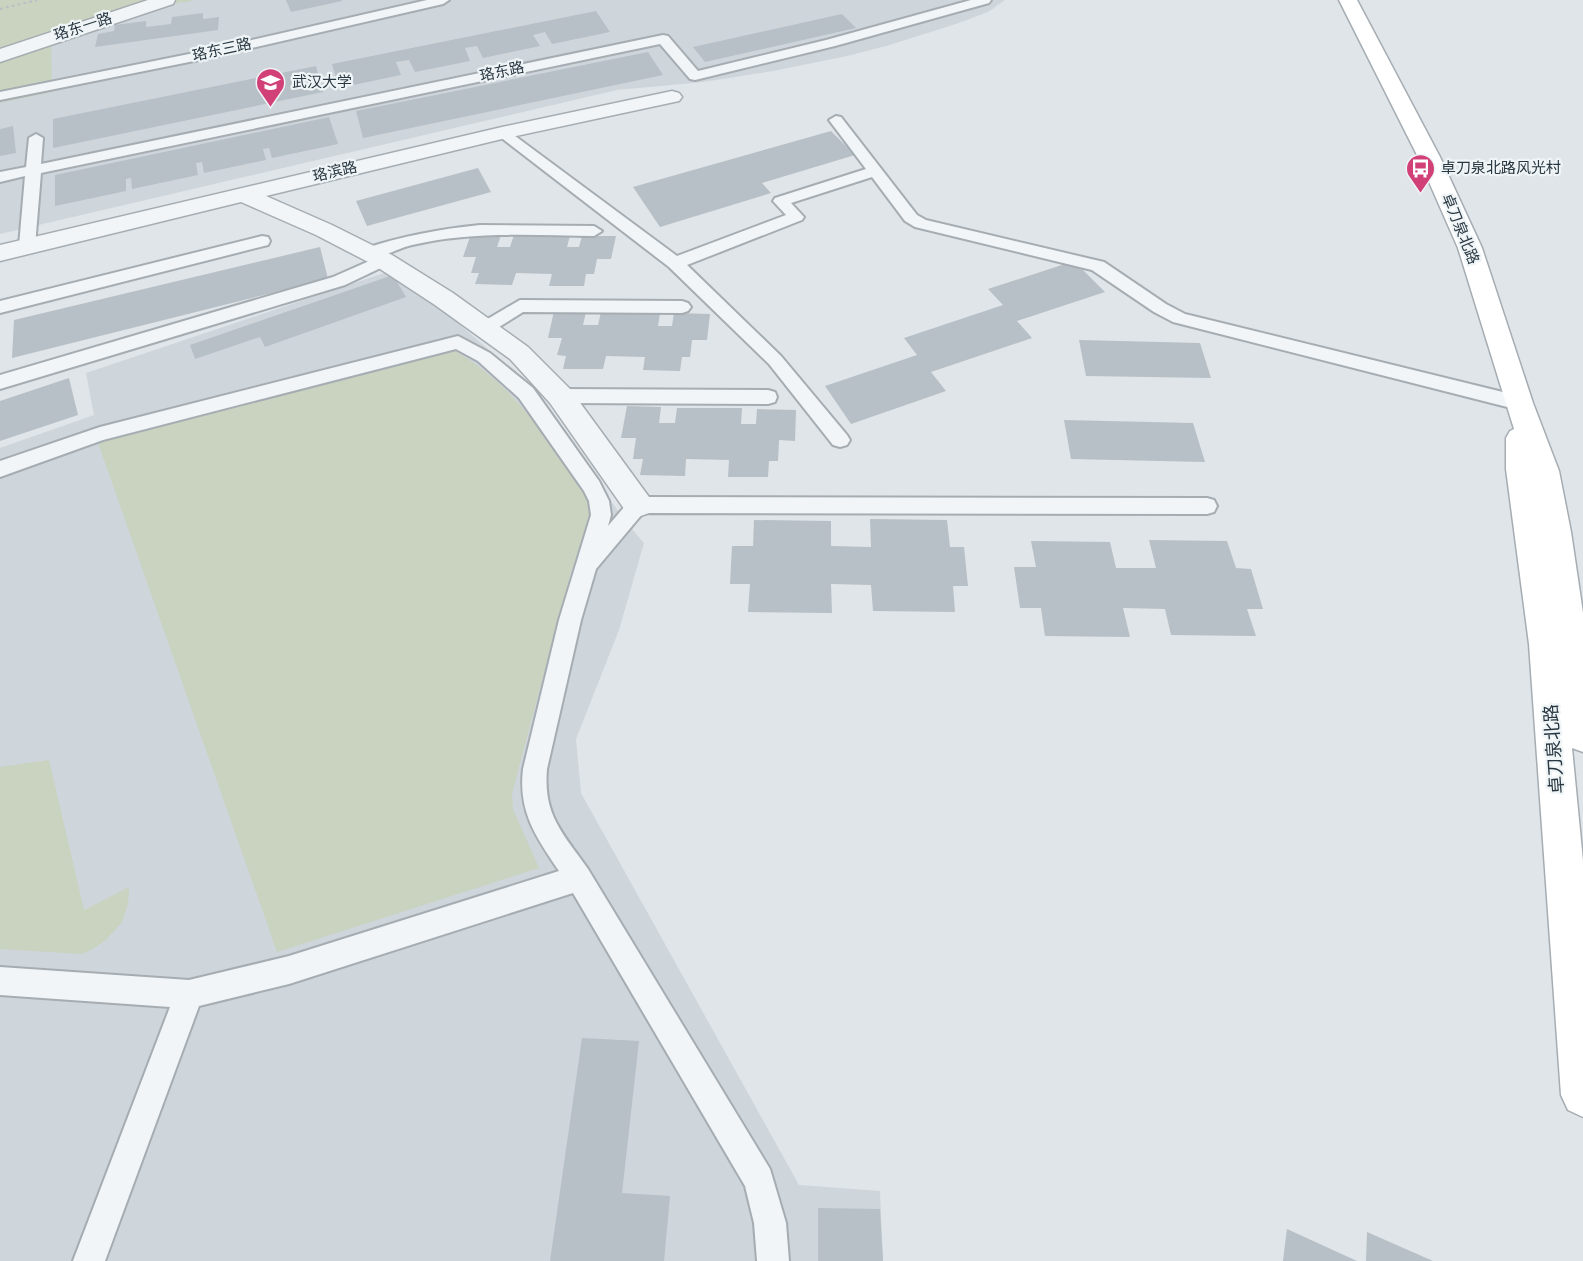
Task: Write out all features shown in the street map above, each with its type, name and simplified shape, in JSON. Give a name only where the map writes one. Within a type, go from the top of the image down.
[{"type":"street","name":"珞东一路","points":[[0,56],[166,0]]},
{"type":"street","name":"卓刀泉北路","points":[[1348,0],[1429,157],[1470,248],[1519,403],[1544,471],[1552,512],[1583,736]]},
{"type":"street","name":"珞滨路","points":[[0,253],[502,133],[672,97]]},
{"type":"street","points":[[241,194],[324,230],[376,256],[519,353],[560,396],[638,505]]},
{"type":"street","name":"卓刀泉北路","points":[[1519,403],[1521,469],[1546,644],[1583,1095]]},
{"type":"lane","name":"珞东三路","points":[[0,96],[204,55],[443,0]]},
{"type":"lane","name":"珞东路","points":[[0,177],[663,39],[695,76],[830,44],[985,0]]},
{"type":"lane","points":[[836,120],[916,222],[1098,266],[1160,308],[1179,318],[1519,403]]},
{"type":"lane","points":[[502,133],[675,263],[776,360],[840,440]]},
{"type":"lane","points":[[27,246],[36,138]]},
{"type":"lane","points":[[675,263],[796,218],[781,201],[875,171]]},
{"type":"lane","points":[[0,382],[339,281],[399,241],[445,232],[594,231]]},
{"type":"lane","points":[[0,307],[262,241]]},
{"type":"lane","points":[[485,328],[520,306],[682,307]]},
{"type":"lane","points":[[0,469],[100,434],[458,342],[484,357],[526,393],[592,487],[599,501],[601,515],[570,620],[535,769],[533,791],[537,809],[546,830],[579,878],[759,1180],[770,1223],[773,1261]]},
{"type":"lane","points":[[560,396],[768,397]]},
{"type":"lane","points":[[585,567],[638,505],[1207,506]]},
{"type":"lane","points":[[0,981],[189,994],[289,970],[579,878]]},
{"type":"lane","points":[[89,1261],[189,994]]},
{"type":"path","points":[[0,9],[37,0]]},
{"type":"shaded area","name":"武汉大学","points":[[0,0],[1005,0],[988,12],[956,24],[847,56],[703,82],[617,90],[0,234]]},
{"type":"shaded area","points":[[390,271],[435,303],[527,383],[626,522],[644,543],[619,630],[576,739],[581,793],[799,1185],[880,1191],[883,1261],[0,1261],[0,448],[94,415],[86,373]]},
{"type":"green space","points":[[0,0],[196,0],[153,8],[51,42],[52,92],[0,103]]},
{"type":"green space","points":[[453,350],[475,364],[513,397],[545,436],[589,499],[589,521],[570,575],[512,794],[513,809],[539,868],[277,952],[98,443]]},
{"type":"green space","points":[[49,760],[84,910],[129,887],[128,904],[122,922],[106,940],[82,954],[0,949],[0,767]]},
{"type":"building","points":[[286,0],[342,0],[342,1],[291,12]]},
{"type":"building","points":[[596,11],[610,32],[552,44],[545,32],[533,35],[540,46],[483,58],[477,46],[465,48],[470,61],[415,72],[409,60],[396,62],[401,75],[339,88],[332,64]]},
{"type":"building","points":[[203,13],[203,19],[219,17],[218,30],[95,47],[98,34],[114,31],[115,25],[146,21],[146,27],[171,24],[172,17]]},
{"type":"building","points":[[842,14],[856,28],[705,62],[693,47]]},
{"type":"building","points":[[648,52],[663,75],[363,138],[356,111]]},
{"type":"building","points":[[316,66],[323,92],[53,148],[53,119]]},
{"type":"building","points":[[329,117],[338,144],[272,158],[269,148],[263,149],[266,160],[204,173],[202,162],[196,163],[198,175],[132,189],[131,178],[126,179],[126,191],[55,206],[55,175]]},
{"type":"building","points":[[13,126],[16,153],[0,156],[0,129]]},
{"type":"building","points":[[831,131],[855,155],[762,183],[771,193],[660,227],[633,187]]},
{"type":"building","points":[[478,168],[491,192],[367,226],[356,201]]},
{"type":"building","points":[[471,234],[501,235],[497,247],[510,247],[514,235],[570,236],[567,247],[579,247],[582,236],[616,236],[611,259],[597,259],[594,274],[586,274],[584,286],[549,286],[552,274],[516,273],[512,285],[475,284],[479,273],[471,273],[476,257],[463,257]]},
{"type":"building","points":[[320,247],[328,279],[12,358],[14,320]]},
{"type":"building","points":[[1074,261],[1105,292],[1017,321],[1032,338],[931,372],[946,391],[851,424],[825,386],[917,355],[904,338],[1003,305],[988,289]]},
{"type":"building","points":[[393,275],[406,297],[265,347],[260,337],[195,359],[190,345]]},
{"type":"building","points":[[554,311],[586,312],[583,325],[598,325],[601,312],[660,313],[658,326],[672,326],[674,313],[710,314],[707,340],[692,340],[690,357],[682,357],[680,371],[643,370],[645,357],[606,356],[603,369],[563,369],[566,356],[557,355],[562,338],[548,338]]},
{"type":"building","points":[[1079,340],[1200,343],[1211,378],[1086,376]]},
{"type":"building","points":[[69,378],[78,415],[0,441],[0,401]]},
{"type":"building","points":[[627,406],[661,407],[659,423],[675,423],[677,408],[742,408],[741,424],[756,424],[757,409],[796,410],[795,441],[779,440],[778,461],[769,461],[768,477],[728,477],[729,460],[686,459],[685,476],[640,475],[643,459],[633,459],[636,438],[621,438]]},
{"type":"building","points":[[1064,420],[1193,423],[1205,462],[1071,459]]},
{"type":"building","points":[[870,519],[947,520],[950,547],[964,547],[968,586],[953,586],[955,612],[873,611],[871,585],[831,584],[832,613],[748,612],[750,584],[730,584],[732,546],[753,546],[754,520],[831,521],[831,546],[871,547]]},
{"type":"building","points":[[1149,540],[1227,541],[1236,568],[1251,569],[1263,609],[1247,609],[1256,636],[1171,635],[1165,609],[1123,608],[1130,637],[1045,636],[1041,608],[1020,608],[1014,567],[1036,567],[1031,541],[1110,542],[1116,568],[1156,568]]},
{"type":"building","points":[[582,1038],[639,1041],[622,1193],[670,1196],[664,1261],[550,1261]]},
{"type":"building","points":[[818,1208],[880,1209],[883,1261],[818,1261]]},
{"type":"building","points":[[1287,1229],[1357,1261],[1283,1261]]},
{"type":"building","points":[[1367,1232],[1433,1261],[1366,1261]]},
{"type":"place","name":"武汉大学","points":[[271,108]]},
{"type":"place","name":"卓刀泉北路风光村","points":[[1420,194]]}]
